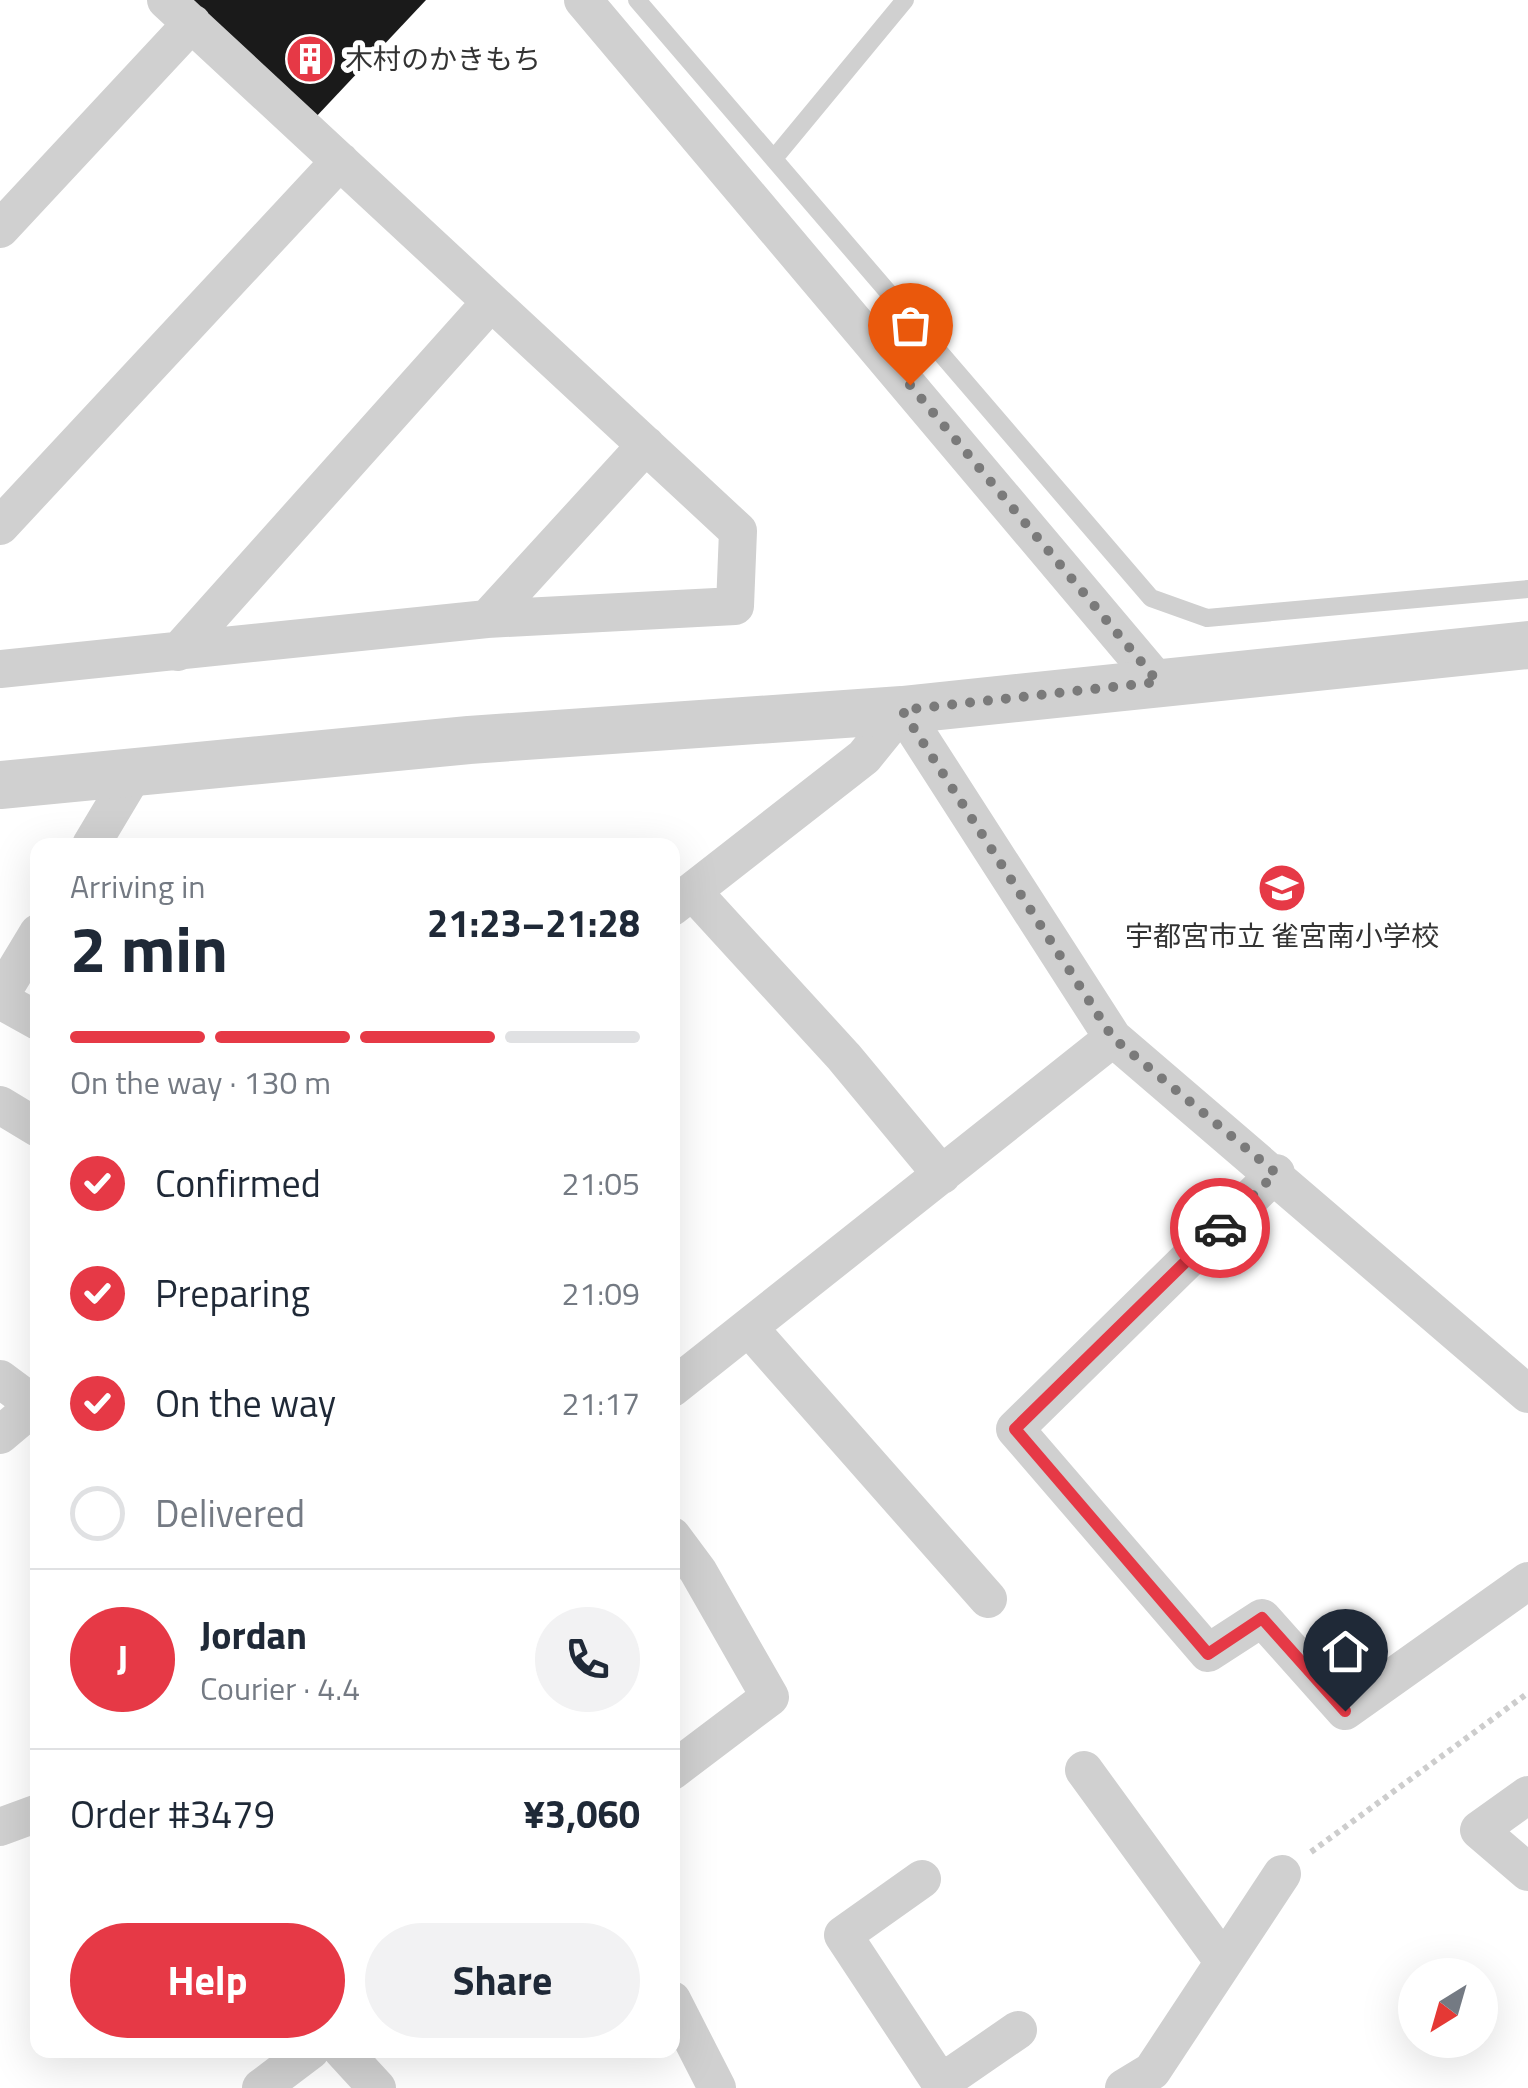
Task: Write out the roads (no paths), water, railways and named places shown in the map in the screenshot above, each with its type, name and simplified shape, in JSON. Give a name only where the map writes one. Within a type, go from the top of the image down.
[{"type":"street","points":[[583,0],[1158,682]]},
{"type":"street","points":[[0,229],[179,12],[738,531],[735,606],[487,620],[0,669]]},
{"type":"street","points":[[0,526],[340,162]]},
{"type":"street","points":[[178,652],[492,302]]},
{"type":"street","points":[[487,620],[646,445]]},
{"type":"street","points":[[0,785],[469,740],[902,710],[1528,644]]},
{"type":"street","points":[[902,710],[864,757],[683,899],[844,1057],[942,1175]]},
{"type":"street","points":[[902,710],[1113,1038],[1276,1173],[1528,1394]]},
{"type":"street","points":[[95,838],[134,774]]},
{"type":"street","points":[[30,947],[0,998],[30,1016]]},
{"type":"street","points":[[680,1382],[1113,1038]]},
{"type":"street","points":[[0,1105],[30,1123]]},
{"type":"street","points":[[1276,1173],[1015,1429],[1208,1654],[1262,1618],[1345,1711],[1528,1581]]},
{"type":"street","points":[[750,1328],[988,1600]]},
{"type":"street","points":[[0,1380],[30,1400]]},
{"type":"street","points":[[0,1435],[30,1409]]},
{"type":"street","points":[[680,1547],[770,1696],[680,1765]]},
{"type":"street","points":[[1084,1770],[1223,1961]]},
{"type":"street","points":[[1528,1795],[1479,1830],[1528,1872]]},
{"type":"street","points":[[0,1827],[30,1816]]},
{"type":"street","points":[[1148,2082],[1282,1874]]},
{"type":"street","points":[[922,1878],[843,1935],[942,2085],[1018,2030]]},
{"type":"street","points":[[680,2016],[717,2088]]},
{"type":"street","points":[[261,2088],[300,2058]]},
{"type":"street","points":[[350,2058],[378,2088]]},
{"type":"lane","points":[[637,0],[776,156],[1130,580],[1151,598],[1207,618],[1528,589]]},
{"type":"lane","points":[[776,156],[905,0]]},
{"type":"place","name":"木村のかきもち","points":[[310,59]]},
{"type":"place","name":"宇都宮市立 雀宮南小学校","points":[[1282,888]]}]
